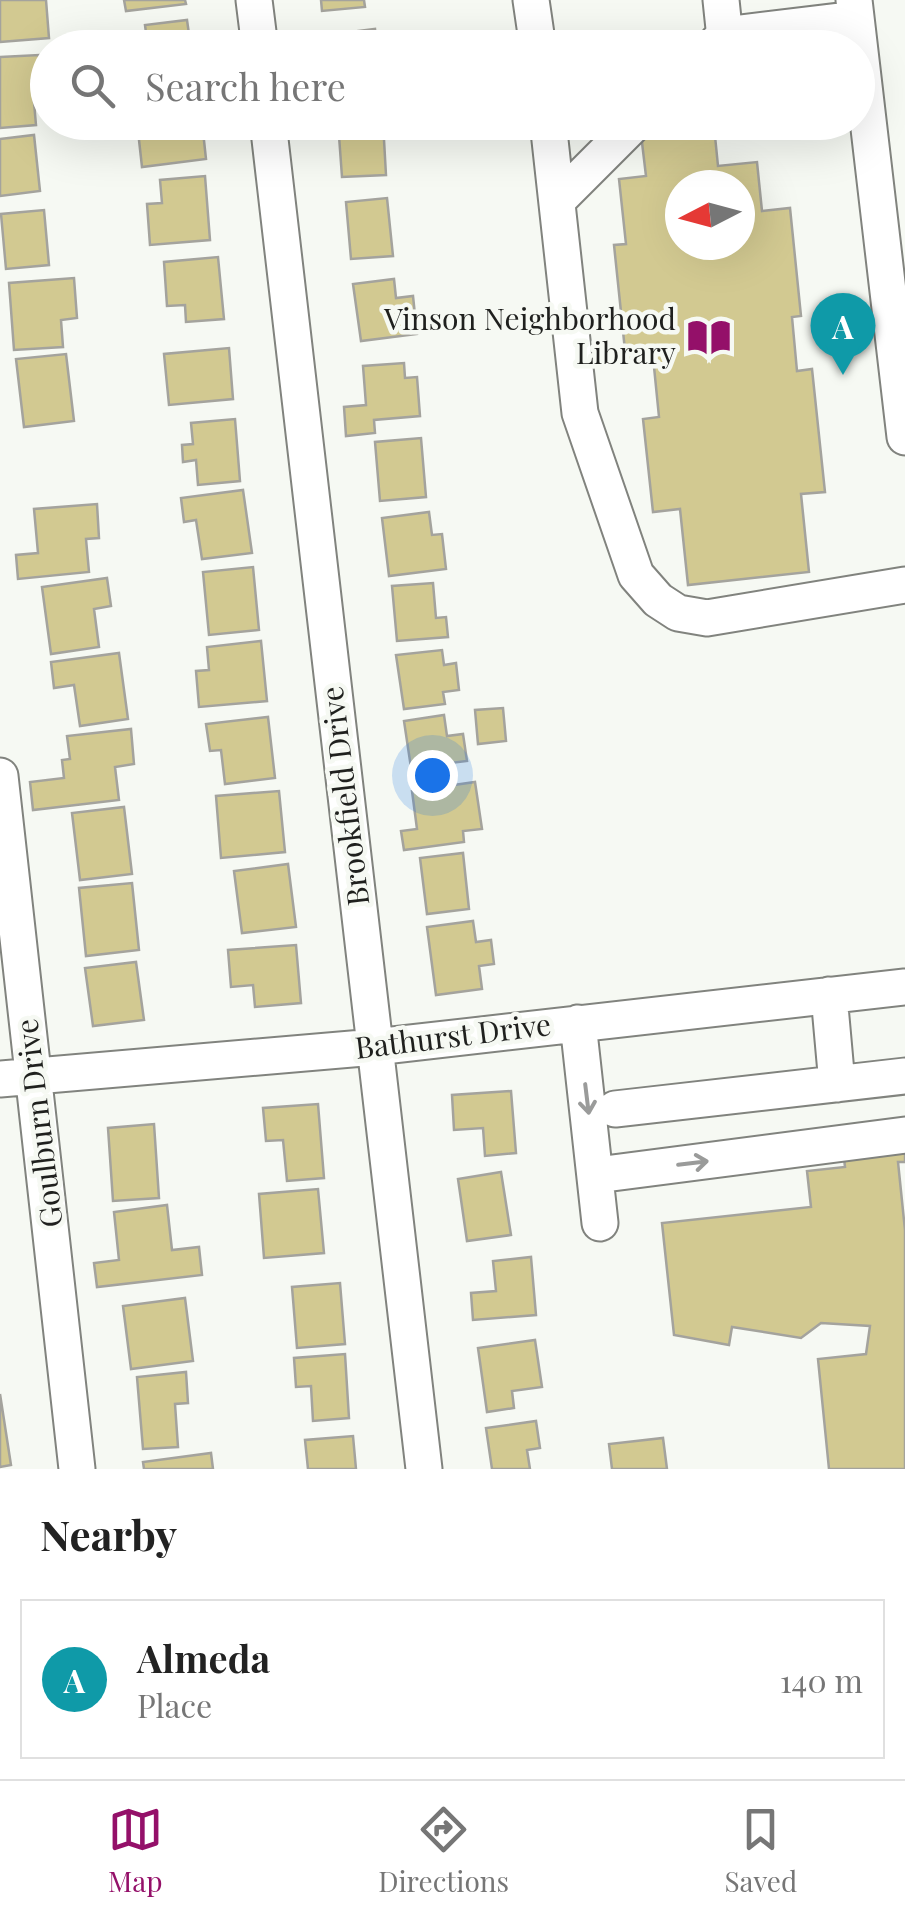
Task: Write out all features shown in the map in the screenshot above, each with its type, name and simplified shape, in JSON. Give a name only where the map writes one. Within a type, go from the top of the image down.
[{"type":"street","points":[[254,0],[258,30]]},
{"type":"street","points":[[531,0],[535,30]]},
{"type":"street","points":[[811,30],[855,10]]},
{"type":"street","name":"Brookfield Drive","points":[[270,140],[424,1469]]},
{"type":"street","points":[[550,140],[580,413],[636,574],[658,600],[678,613],[707,618],[905,585]]},
{"type":"street","points":[[558,200],[618,140]]},
{"type":"street","points":[[873,140],[899,333],[905,437]]},
{"type":"street","name":"Goulburn Drive","points":[[0,776],[17,1076],[78,1469]]},
{"type":"street","name":"Bathurst Drive","points":[[17,1076],[375,1048],[905,987]]},
{"type":"street","points":[[829,996],[837,1084]]},
{"type":"street","points":[[578,1023],[600,1223]]},
{"type":"street","points":[[615,1108],[905,1076]]},
{"type":"street","points":[[596,1175],[905,1136]]},
{"type":"building","points":[[0,0],[46,0],[48,30],[30,30],[30,40],[0,42]]},
{"type":"building","points":[[124,0],[185,0],[186,4],[126,11]]},
{"type":"building","points":[[321,0],[364,0],[365,7],[322,11]]},
{"type":"building","points":[[187,20],[188,30],[146,30],[145,25]]},
{"type":"building","points":[[30,55],[30,126],[0,128],[0,57]]},
{"type":"building","points":[[30,135],[30,140],[35,140],[40,191],[0,196],[0,139]]},
{"type":"building","points":[[139,140],[204,140],[206,159],[142,167]]},
{"type":"building","points":[[339,140],[384,140],[386,175],[342,177]]},
{"type":"building","name":"Vinson Neighborhood Library","points":[[642,140],[715,140],[718,166],[757,162],[762,211],[790,208],[801,316],[792,317],[797,371],[812,369],[825,492],[801,494],[809,572],[688,585],[680,509],[653,512],[643,419],[659,417],[653,357],[626,360],[614,245],[626,244],[619,179],[646,176]]},
{"type":"building","points":[[205,176],[210,240],[150,245],[147,204],[162,203],[160,180]]},
{"type":"building","points":[[387,198],[393,256],[351,259],[346,202]]},
{"type":"building","points":[[44,210],[49,265],[6,269],[1,214]]},
{"type":"building","points":[[218,257],[224,319],[186,322],[185,305],[167,306],[164,262]]},
{"type":"building","points":[[74,278],[77,318],[61,320],[63,347],[14,350],[9,283]]},
{"type":"building","points":[[394,279],[396,298],[413,296],[417,334],[361,341],[353,284]]},
{"type":"building","points":[[229,348],[233,399],[169,405],[164,354]]},
{"type":"building","points":[[66,354],[74,421],[24,427],[16,359]]},
{"type":"building","points":[[404,363],[405,378],[417,377],[420,416],[374,420],[375,433],[346,436],[344,407],[366,405],[363,366]]},
{"type":"building","points":[[235,419],[240,481],[198,485],[196,460],[183,462],[182,445],[193,444],[191,423]]},
{"type":"building","points":[[421,438],[426,497],[380,501],[375,442]]},
{"type":"building","points":[[243,490],[252,553],[202,559],[196,520],[184,522],[181,498]]},
{"type":"building","points":[[97,504],[99,538],[86,539],[89,572],[18,579],[16,555],[38,553],[34,509]]},
{"type":"building","points":[[429,512],[432,535],[442,534],[446,569],[389,576],[382,518]]},
{"type":"building","points":[[253,567],[259,630],[209,635],[203,572]]},
{"type":"building","points":[[107,578],[111,606],[94,609],[99,647],[51,654],[42,587]]},
{"type":"building","points":[[433,583],[436,618],[446,617],[448,637],[397,641],[392,586]]},
{"type":"building","points":[[261,641],[267,701],[199,707],[196,671],[209,670],[207,647]]},
{"type":"building","points":[[442,650],[444,665],[456,663],[459,690],[443,692],[445,704],[404,709],[396,655]]},
{"type":"building","points":[[119,653],[128,719],[80,726],[74,685],[54,688],[51,662]]},
{"type":"building","points":[[503,708],[506,741],[478,744],[475,710]]},
{"type":"building","points":[[444,715],[447,736],[463,734],[467,761],[450,763],[452,775],[413,781],[404,721]]},
{"type":"building","points":[[268,717],[275,778],[225,784],[221,750],[210,751],[206,724]]},
{"type":"building","points":[[131,729],[134,764],[115,767],[119,800],[33,810],[30,782],[64,778],[62,760],[70,759],[67,736]]},
{"type":"building","points":[[475,782],[482,829],[463,831],[464,842],[404,850],[401,831],[417,829],[412,791]]},
{"type":"building","points":[[279,791],[285,852],[221,858],[216,796]]},
{"type":"building","points":[[124,807],[132,874],[80,880],[72,813]]},
{"type":"building","points":[[463,853],[469,909],[427,914],[420,858]]},
{"type":"building","points":[[288,864],[296,927],[242,933],[234,871]]},
{"type":"building","points":[[132,883],[139,950],[86,956],[79,888]]},
{"type":"building","points":[[473,921],[476,942],[491,940],[494,964],[479,966],[482,989],[436,995],[427,927]]},
{"type":"building","points":[[296,945],[301,1003],[255,1007],[253,985],[231,987],[228,950]]},
{"type":"building","points":[[136,962],[144,1020],[93,1026],[85,968]]},
{"type":"building","points":[[511,1091],[516,1153],[485,1156],[483,1128],[454,1130],[452,1095]]},
{"type":"building","points":[[318,1104],[324,1178],[287,1181],[283,1140],[266,1141],[263,1108]]},
{"type":"building","points":[[154,1124],[159,1198],[113,1201],[108,1128]]},
{"type":"building","points":[[905,1143],[905,1162],[898,1162],[905,1230],[905,1469],[829,1469],[818,1359],[866,1354],[870,1326],[821,1323],[801,1338],[732,1327],[729,1345],[674,1335],[662,1223],[811,1207],[807,1171],[845,1167],[843,1149]]},
{"type":"building","points":[[501,1172],[511,1235],[467,1241],[458,1179]]},
{"type":"building","points":[[318,1189],[324,1253],[264,1258],[259,1194]]},
{"type":"building","points":[[167,1205],[172,1250],[199,1247],[202,1275],[97,1287],[94,1263],[119,1260],[114,1212]]},
{"type":"building","points":[[531,1257],[536,1315],[473,1320],[471,1293],[496,1291],[493,1261]]},
{"type":"building","points":[[340,1283],[345,1344],[297,1348],[292,1287]]},
{"type":"building","points":[[185,1298],[193,1361],[131,1369],[123,1306]]},
{"type":"building","points":[[535,1340],[542,1387],[512,1391],[514,1408],[487,1412],[478,1348]]},
{"type":"building","points":[[345,1354],[349,1418],[313,1421],[311,1386],[296,1387],[294,1358]]},
{"type":"building","points":[[186,1372],[188,1403],[175,1404],[178,1447],[143,1449],[137,1377]]},
{"type":"building","points":[[0,1394],[11,1465],[0,1467]]},
{"type":"building","points":[[536,1421],[540,1448],[527,1450],[530,1469],[492,1469],[486,1428]]},
{"type":"building","points":[[353,1436],[356,1469],[308,1469],[305,1440]]},
{"type":"building","points":[[663,1438],[667,1469],[612,1469],[609,1444]]},
{"type":"building","points":[[211,1453],[213,1469],[144,1469],[143,1462]]},
{"type":"place","name":"Vinson Neighborhood Library","points":[[709,337]]},
{"type":"place","name":"Almeda","points":[[843,375]]}]
